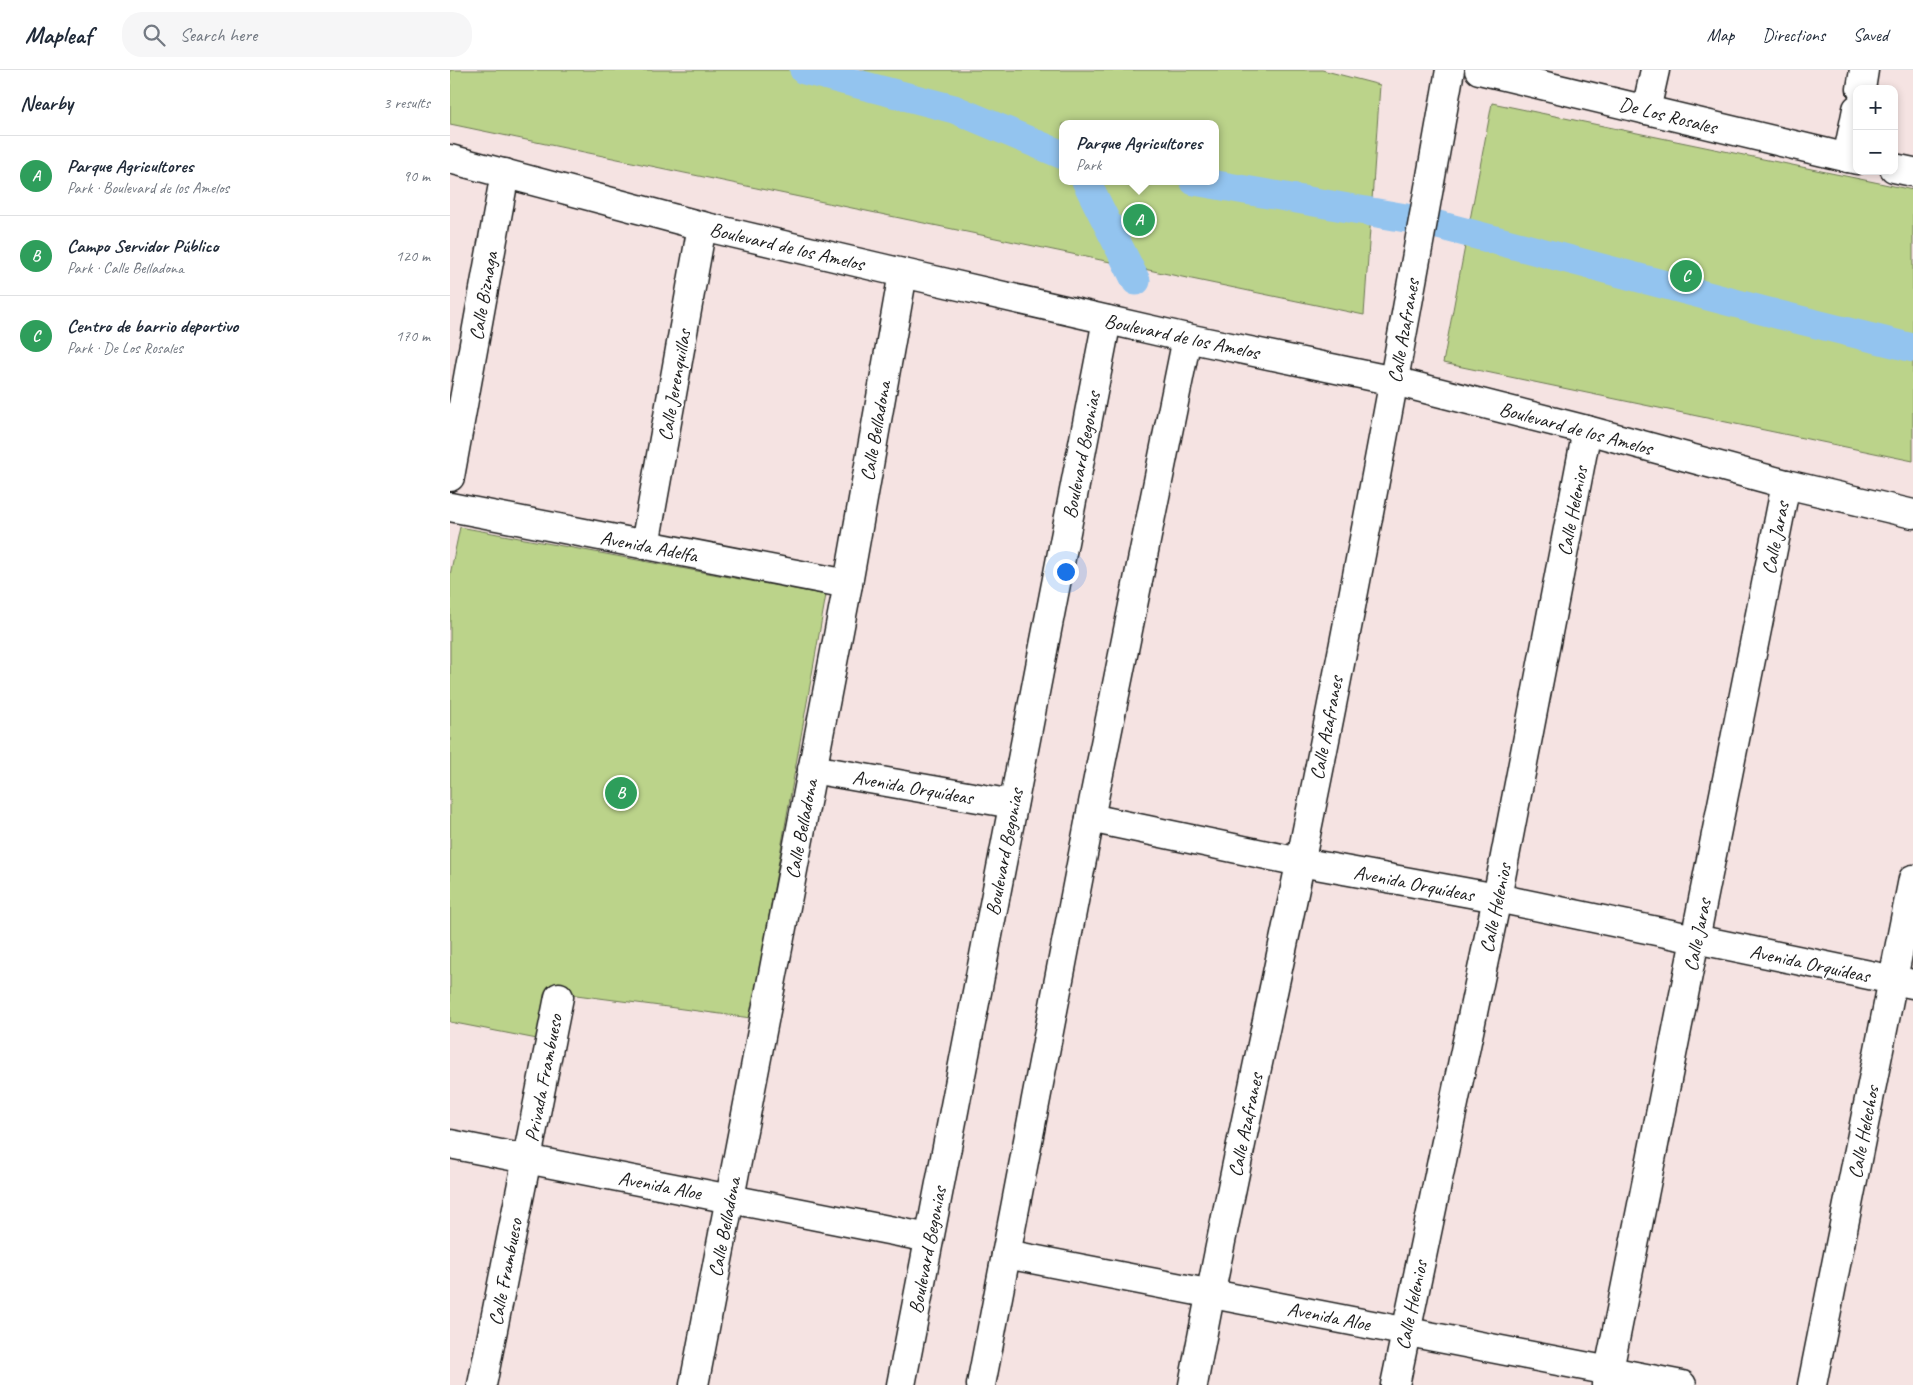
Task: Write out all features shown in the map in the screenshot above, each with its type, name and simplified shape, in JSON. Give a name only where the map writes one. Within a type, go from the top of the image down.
[{"type":"street","name":"Calle Azafranes","points":[[1193,1385],[1210,1293],[1300,862],[1394,381],[1450,70]]},
{"type":"street","name":"De Los Rosales","points":[[1479,70],[1852,159]]},
{"type":"street","points":[[1646,110],[1655,70]]},
{"type":"street","points":[[1862,85],[1864,70]]},
{"type":"street","points":[[1852,159],[1855,130]]},
{"type":"street","name":"Boulevard de los Amelos","points":[[450,160],[702,226],[1187,338],[1394,381],[1588,430],[1786,484],[1913,514]]},
{"type":"street","points":[[1898,169],[1913,172]]},
{"type":"street","name":"Calle Biznaga","points":[[450,478],[505,173]]},
{"type":"street","name":"Calle Jerenquillas","points":[[645,545],[702,226]]},
{"type":"street","name":"Calle Belladona","points":[[694,1385],[848,584],[903,273]]},
{"type":"street","name":"Boulevard Begonias","points":[[901,1385],[1108,320]]},
{"type":"street","points":[[981,1385],[1090,818],[1187,338]]},
{"type":"street","name":"Calle Helenios","points":[[1395,1385],[1498,898],[1588,430]]},
{"type":"street","name":"Calle Jaras","points":[[1607,1378],[1786,484]]},
{"type":"street","name":"Avenida Adelfa","points":[[450,507],[848,584]]},
{"type":"street","name":"Avenida Orquídeas","points":[[812,769],[1013,804]]},
{"type":"street","name":"Avenida Orquídeas","points":[[1090,818],[1300,862],[1498,898],[1903,982]]},
{"type":"street","name":"Calle Helechos","points":[[1812,1385],[1903,982],[1913,879]]},
{"type":"street","name":"Privada Frambueso","points":[[527,1159],[560,997]]},
{"type":"street","name":"Avenida Aloe","points":[[450,1144],[929,1238]]},
{"type":"street","name":"Calle Frambueso","points":[[482,1385],[527,1159]]},
{"type":"street","name":"Avenida Aloe","points":[[1006,1254],[1405,1331],[1607,1378],[1682,1385]]},
{"type":"green space","points":[[450,70],[1322,70],[1380,85],[1364,315],[450,124]]},
{"type":"green space","points":[[1492,103],[1913,190],[1913,461],[1443,363]]},
{"type":"green space","points":[[460,527],[826,595],[751,1018],[546,991],[537,1039],[450,1022],[450,575]]},
{"type":"waterway","points":[[804,70],[954,109],[1059,153]]},
{"type":"waterway","points":[[1088,185],[1136,281]]},
{"type":"waterway","points":[[1217,185],[1423,221],[1913,348]]},
{"type":"place","name":"Parque Agricultores","points":[[1139,220]]},
{"type":"place","name":"Centro de barrio deportivo","points":[[1686,276]]},
{"type":"place","name":"Campo Servidor Público","points":[[621,793]]}]
